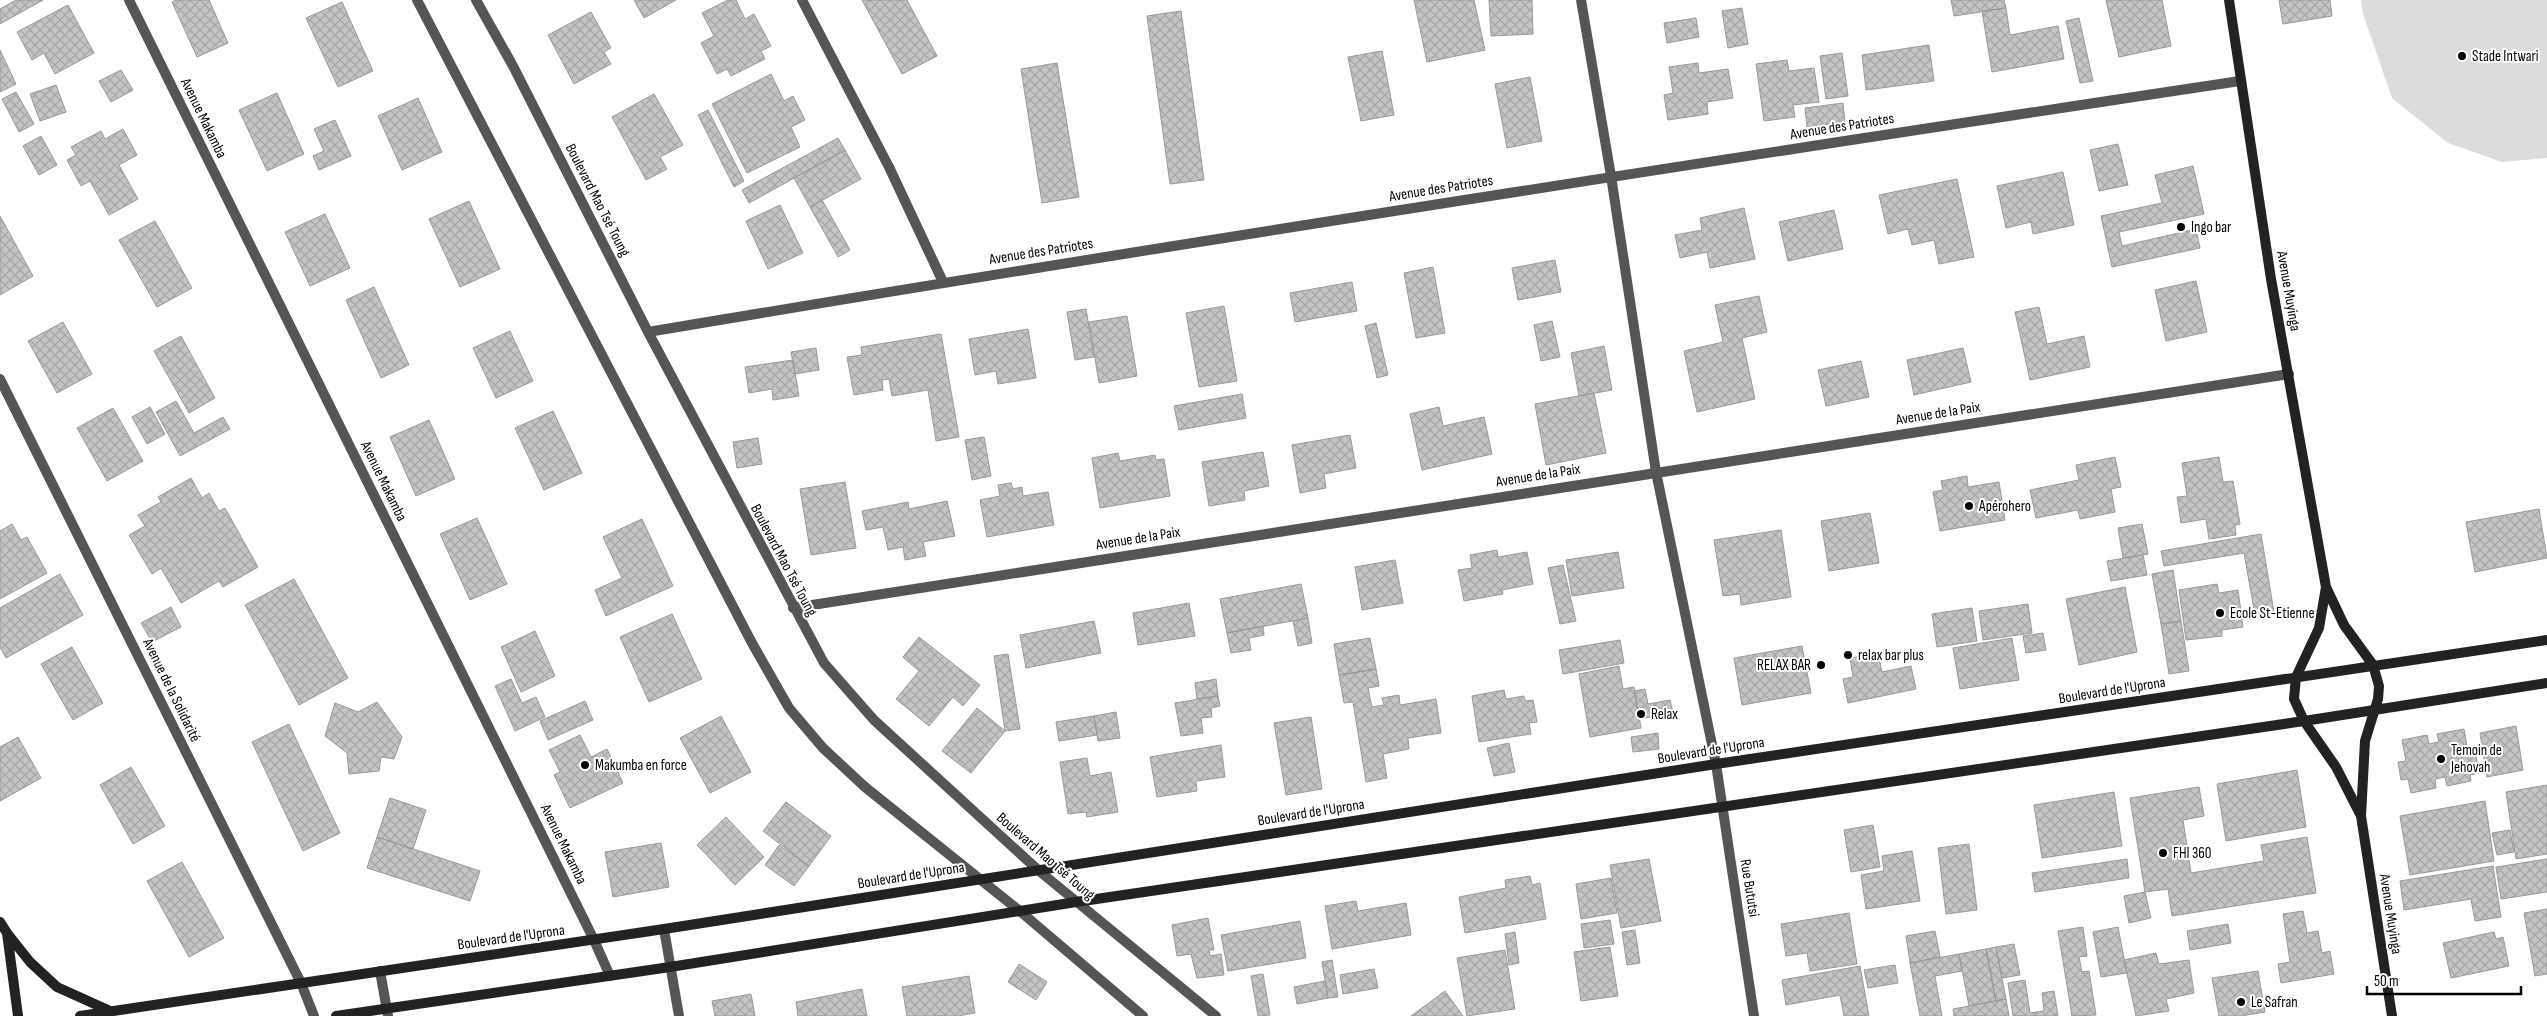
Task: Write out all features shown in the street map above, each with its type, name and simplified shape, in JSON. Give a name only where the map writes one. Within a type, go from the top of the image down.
[{"type":"street","name":"Avenue Makamba","points":[[129,0],[594,940],[610,976]]},
{"type":"street","points":[[417,0],[752,643],[789,708],[823,748],[865,788],[1021,912],[1143,1016]]},
{"type":"street","name":"Boulevard Mao Tsé Toung","points":[[476,0],[513,66],[648,332],[792,608],[824,663],[849,694],[874,720],[1038,870],[1216,1016]]},
{"type":"street","points":[[802,0],[889,167],[943,282]]},
{"type":"street","name":"Rue Bututsi","points":[[1581,0],[1611,176],[1656,472],[1716,764],[1754,1016]]},
{"type":"street","name":"Avenue Muyinga","points":[[2229,0],[2271,278],[2326,586],[2344,624],[2373,665],[2379,686],[2376,709],[2365,741],[2361,816],[2392,1016]]},
{"type":"street","name":"Avenue des Patriotes","points":[[648,332],[943,282],[1611,176],[2240,81]]},
{"type":"street","name":"Avenue de la Paix","points":[[792,608],[2289,374]]},
{"type":"street","name":"Avenue de la Solidarité","points":[[0,379],[300,983],[314,1016]]},
{"type":"street","name":"Avenue Muyinga","points":[[2326,586],[2319,628],[2296,677],[2294,699],[2304,721],[2336,767],[2361,816]]},
{"type":"street","name":"Boulevard de l'Uprona","points":[[80,1016],[109,1010],[594,940],[1716,764],[2547,640]]},
{"type":"street","points":[[336,1016],[387,1012],[1076,902],[2304,721],[2547,683]]},
{"type":"street","points":[[0,922],[30,962],[57,987],[109,1010]]},
{"type":"street","points":[[664,929],[679,1016]]},
{"type":"street","points":[[7,933],[18,1016]]},
{"type":"street","points":[[380,971],[387,1012]]},
{"type":"shaded area","name":"Stade Intwari","points":[[2361,0],[2547,0],[2547,158],[2502,162],[2448,143],[2392,98],[2363,14]]},
{"type":"building","points":[[16,0],[43,0],[0,24],[0,9]]},
{"type":"building","points":[[176,0],[209,0],[228,43],[197,57],[172,2]]},
{"type":"building","points":[[634,0],[676,0],[644,18]]},
{"type":"building","points":[[728,0],[736,0],[745,19],[754,14],[771,46],[761,51],[765,59],[731,76],[727,69],[717,74],[701,43],[714,36],[702,13]]},
{"type":"building","points":[[862,0],[907,0],[937,56],[902,74]]},
{"type":"building","points":[[1414,0],[1474,0],[1485,50],[1427,62]]},
{"type":"building","points":[[1489,0],[1532,0],[1533,34],[1491,36]]},
{"type":"building","points":[[1951,0],[2004,0],[2006,8],[1954,16]]},
{"type":"building","points":[[2106,0],[2162,0],[2171,46],[2119,57]]},
{"type":"building","points":[[2279,0],[2330,0],[2332,16],[2283,24]]},
{"type":"building","points":[[342,2],[373,71],[338,87],[306,18]]},
{"type":"building","points":[[68,5],[94,53],[55,74],[44,53],[32,60],[17,32]]},
{"type":"building","points":[[1742,8],[1748,44],[1728,48],[1722,11]]},
{"type":"building","points":[[2006,8],[2010,35],[2058,26],[2064,59],[1992,72],[1982,11]]},
{"type":"building","points":[[1181,11],[1204,180],[1170,184],[1147,16]]},
{"type":"building","points":[[591,12],[611,48],[604,52],[611,64],[574,84],[548,35]]},
{"type":"building","points":[[1696,18],[1699,37],[1667,43],[1664,23]]},
{"type":"building","points":[[2079,18],[2093,81],[2080,83],[2066,21]]},
{"type":"building","points":[[1929,45],[1934,81],[1866,90],[1862,55]]},
{"type":"building","points":[[0,50],[16,84],[0,92]]},
{"type":"building","points":[[1382,51],[1394,115],[1361,121],[1348,57]]},
{"type":"building","points":[[1842,53],[1848,96],[1826,99],[1820,56]]},
{"type":"building","points":[[1787,60],[1789,71],[1814,68],[1819,102],[1793,105],[1795,117],[1764,121],[1756,64]]},
{"type":"building","points":[[1057,63],[1079,197],[1042,203],[1021,69]]},
{"type":"building","points":[[1698,63],[1699,73],[1728,69],[1733,98],[1707,102],[1708,114],[1668,120],[1664,95],[1673,93],[1669,67]]},
{"type":"building","points":[[121,70],[133,90],[111,102],[99,81]]},
{"type":"building","points":[[771,74],[784,101],[793,96],[805,120],[791,127],[800,147],[747,173],[712,104]]},
{"type":"building","points":[[1530,77],[1542,141],[1507,148],[1495,84]]},
{"type":"building","points":[[56,85],[66,112],[40,121],[30,94]]},
{"type":"building","points":[[16,92],[34,124],[19,132],[2,99]]},
{"type":"building","points":[[277,93],[304,154],[267,171],[239,110]]},
{"type":"building","points":[[654,94],[683,145],[660,157],[667,169],[646,180],[612,117]]},
{"type":"building","points":[[418,98],[442,152],[402,170],[378,116]]},
{"type":"building","points":[[1843,103],[1845,122],[1807,127],[1805,108]]},
{"type":"building","points":[[708,110],[744,181],[734,187],[698,115]]},
{"type":"building","points":[[335,120],[351,156],[319,170],[313,156],[324,151],[314,129]]},
{"type":"building","points":[[123,129],[137,155],[119,165],[138,199],[109,215],[90,181],[81,186],[67,160],[76,155],[71,147],[101,131],[105,139]]},
{"type":"building","points":[[41,136],[57,165],[39,175],[23,146]]},
{"type":"building","points":[[838,138],[845,150],[749,203],[742,190]]},
{"type":"building","points":[[2118,144],[2128,185],[2099,191],[2090,150]]},
{"type":"building","points":[[845,150],[861,179],[810,207],[794,178]]},
{"type":"building","points":[[2193,166],[2204,214],[2119,232],[2122,246],[2196,229],[2200,248],[2112,267],[2101,216],[2162,203],[2155,175]]},
{"type":"building","points":[[2063,172],[2074,225],[2033,234],[2031,222],[2006,228],[1997,186]]},
{"type":"building","points":[[1957,179],[1974,257],[1939,264],[1934,240],[1912,245],[1908,229],[1888,234],[1879,195]]},
{"type":"building","points":[[822,200],[850,250],[838,257],[810,207]]},
{"type":"building","points":[[469,201],[500,269],[460,287],[429,219]]},
{"type":"building","points":[[780,205],[803,253],[768,269],[746,221]]},
{"type":"building","points":[[1744,208],[1755,259],[1710,268],[1707,252],[1680,258],[1675,235],[1702,230],[1700,218]]},
{"type":"building","points":[[1834,210],[1843,249],[1788,261],[1779,222]]},
{"type":"building","points":[[325,214],[350,268],[310,286],[285,232]]},
{"type":"building","points":[[0,216],[33,276],[0,295]]},
{"type":"building","points":[[155,221],[192,288],[157,307],[119,240]]},
{"type":"building","points":[[1555,260],[1561,292],[1518,300],[1512,268]]},
{"type":"building","points":[[1433,267],[1445,333],[1416,338],[1404,273]]},
{"type":"building","points":[[2196,281],[2207,332],[2166,341],[2155,290]]},
{"type":"building","points":[[1352,282],[1357,311],[1295,322],[1290,293]]},
{"type":"building","points":[[374,287],[409,365],[381,378],[346,300]]},
{"type":"building","points":[[1759,296],[1767,332],[1742,338],[1755,399],[1697,412],[1684,351],[1723,342],[1715,305]]},
{"type":"building","points":[[1224,306],[1237,381],[1199,387],[1186,313]]},
{"type":"building","points":[[2039,307],[2047,344],[2084,336],[2090,367],[2030,380],[2015,312]]},
{"type":"building","points":[[1086,309],[1094,357],[1075,360],[1067,312]]},
{"type":"building","points":[[1127,316],[1137,376],[1099,383],[1089,322]]},
{"type":"building","points":[[1552,321],[1560,357],[1541,361],[1534,325]]},
{"type":"building","points":[[63,322],[92,374],[57,393],[28,341]]},
{"type":"building","points":[[1376,323],[1388,375],[1377,378],[1365,326]]},
{"type":"building","points":[[1028,329],[1036,378],[998,384],[996,371],[975,375],[969,339]]},
{"type":"building","points":[[510,331],[533,381],[496,398],[473,348]]},
{"type":"building","points":[[941,334],[959,437],[936,441],[928,390],[892,396],[889,379],[882,380],[883,390],[854,395],[847,357],[862,355],[861,347]]},
{"type":"building","points":[[181,336],[215,398],[189,413],[154,351]]},
{"type":"building","points":[[1604,346],[1612,390],[1579,396],[1571,353]]},
{"type":"building","points":[[816,348],[819,370],[795,374],[791,352]]},
{"type":"building","points":[[1963,348],[1971,382],[1914,395],[1907,360]]},
{"type":"building","points":[[793,360],[799,396],[773,400],[772,389],[749,393],[745,367]]},
{"type":"building","points":[[1861,361],[1869,397],[1826,406],[1818,370]]},
{"type":"building","points":[[1594,393],[1606,453],[1546,465],[1535,404]]},
{"type":"building","points":[[1242,394],[1246,418],[1179,430],[1174,406]]},
{"type":"building","points":[[176,401],[194,433],[223,417],[230,429],[180,456],[156,412]]},
{"type":"building","points":[[150,407],[165,434],[147,444],[132,417]]},
{"type":"building","points":[[1439,407],[1443,426],[1484,417],[1492,454],[1422,470],[1410,414]]},
{"type":"building","points":[[113,408],[143,461],[107,481],[77,428]]},
{"type":"building","points":[[553,411],[582,473],[544,490],[515,428]]},
{"type":"building","points":[[429,420],[455,479],[416,496],[390,437]]},
{"type":"building","points":[[1350,435],[1356,468],[1324,474],[1326,488],[1300,493],[1292,445]]},
{"type":"building","points":[[984,437],[991,476],[972,480],[965,440]]},
{"type":"building","points":[[758,438],[762,464],[737,468],[733,442]]},
{"type":"building","points":[[1263,452],[1269,486],[1244,491],[1245,500],[1209,506],[1202,462]]},
{"type":"building","points":[[1118,453],[1120,461],[1155,455],[1156,460],[1164,459],[1170,496],[1100,508],[1092,458]]},
{"type":"building","points":[[2115,457],[2121,487],[2111,489],[2115,512],[2080,519],[2078,510],[2036,518],[2030,490],[2079,480],[2076,465]]},
{"type":"building","points":[[2219,457],[2223,482],[2233,481],[2240,524],[2235,525],[2236,535],[2209,539],[2206,519],[2181,523],[2177,497],[2187,496],[2182,463]]},
{"type":"building","name":"Apérohero","points":[[1967,476],[1968,487],[1999,482],[2005,520],[1940,531],[1933,492],[1943,490],[1941,481]]},
{"type":"building","points":[[191,478],[202,498],[209,493],[219,511],[225,508],[258,567],[223,587],[219,581],[181,603],[161,568],[152,574],[129,535],[145,526],[138,515],[161,502],[158,497]]},
{"type":"building","points":[[845,482],[856,548],[811,555],[800,489]]},
{"type":"building","points":[[1011,483],[1013,489],[1022,487],[1023,496],[1048,492],[1054,525],[987,537],[980,500],[1000,496],[998,485]]},
{"type":"building","points":[[947,501],[955,536],[923,542],[926,556],[905,560],[903,547],[888,550],[883,527],[866,530],[862,511],[908,502],[909,509]]},
{"type":"building","points":[[2539,509],[2547,558],[2475,572],[2466,522]]},
{"type":"building","points":[[1870,513],[1879,563],[1829,571],[1821,521]]},
{"type":"building","points":[[477,518],[507,584],[470,600],[440,534]]},
{"type":"building","points":[[642,519],[673,586],[606,616],[595,590],[622,578],[603,537]]},
{"type":"building","points":[[12,524],[21,540],[27,537],[47,573],[0,599],[0,531]]},
{"type":"building","points":[[2142,524],[2148,554],[2123,558],[2118,528]]},
{"type":"building","points":[[1781,530],[1791,597],[1741,605],[1740,594],[1723,596],[1714,540]]},
{"type":"building","points":[[2261,534],[2274,612],[2255,615],[2244,553],[2164,566],[2161,551]]},
{"type":"building","points":[[1497,550],[1498,557],[1527,552],[1533,584],[1502,590],[1503,594],[1464,601],[1458,570],[1472,568],[1470,555]]},
{"type":"building","points":[[1618,552],[1624,588],[1572,596],[1566,560]]},
{"type":"building","points":[[2143,555],[2147,575],[2111,581],[2107,561]]},
{"type":"building","points":[[1395,560],[1403,603],[1362,610],[1355,567]]},
{"type":"building","points":[[1563,565],[1576,621],[1560,624],[1548,568]]},
{"type":"building","points":[[2173,570],[2181,621],[2161,624],[2152,574]]},
{"type":"building","points":[[60,574],[83,615],[6,658],[0,647],[0,608]]},
{"type":"building","points":[[294,579],[348,678],[299,705],[245,605]]},
{"type":"building","points":[[1301,584],[1308,618],[1227,633],[1220,599]]},
{"type":"building","points":[[2217,584],[2219,593],[2238,590],[2243,627],[2222,630],[2222,636],[2186,640],[2179,590]]},
{"type":"building","points":[[2125,587],[2137,652],[2079,665],[2066,599]]},
{"type":"building","points":[[1189,603],[1195,636],[1138,645],[1133,613]]},
{"type":"building","points":[[2028,604],[2032,633],[1983,640],[1979,611]]},
{"type":"building","points":[[171,607],[181,627],[152,642],[141,623]]},
{"type":"building","points":[[1972,608],[1977,641],[1937,647],[1932,614]]},
{"type":"building","points":[[672,614],[702,679],[649,702],[620,637]]},
{"type":"building","points":[[1308,618],[1312,643],[1298,646],[1293,621]]},
{"type":"building","points":[[1094,621],[1101,653],[1026,668],[1020,635]]},
{"type":"building","points":[[2181,621],[2189,671],[2169,674],[2161,624]]},
{"type":"building","points":[[1263,626],[1264,635],[1249,638],[1251,650],[1231,653],[1227,633]]},
{"type":"building","points":[[535,631],[555,676],[521,692],[501,647]]},
{"type":"building","points":[[2043,633],[2046,650],[2026,653],[2023,636]]},
{"type":"building","points":[[919,637],[980,685],[963,706],[953,697],[929,726],[896,699],[919,671],[903,657]]},
{"type":"building","points":[[1370,638],[1376,669],[1339,675],[1334,644]]},
{"type":"building","points":[[2012,638],[2019,680],[1960,689],[1953,648]]},
{"type":"building","points":[[1620,640],[1624,663],[1563,674],[1559,650]]},
{"type":"building","points":[[1802,646],[1811,693],[1742,705],[1734,658]]},
{"type":"building","points":[[72,647],[103,703],[73,720],[41,664]]},
{"type":"building","points":[[1878,653],[1882,672],[1911,666],[1916,689],[1848,703],[1843,679],[1853,677],[1850,658]]},
{"type":"building","points":[[1008,654],[1020,729],[1005,731],[994,656]]},
{"type":"building","points":[[1619,666],[1623,689],[1634,687],[1641,728],[1590,737],[1579,674]]},
{"type":"building","points":[[1376,669],[1379,686],[1368,688],[1372,707],[1384,705],[1382,698],[1399,695],[1400,705],[1436,699],[1441,733],[1408,738],[1409,749],[1383,754],[1387,778],[1366,782],[1353,702],[1344,703],[1339,675]]},
{"type":"building","points":[[511,679],[522,703],[536,697],[545,717],[515,731],[495,686]]},
{"type":"building","points":[[1216,679],[1218,696],[1197,699],[1195,683]]},
{"type":"building","points":[[1645,689],[1648,704],[1670,700],[1673,713],[1639,719],[1634,691]]},
{"type":"building","points":[[1504,690],[1506,699],[1524,696],[1525,701],[1533,700],[1537,722],[1529,723],[1531,734],[1479,742],[1472,696]]},
{"type":"building","points":[[1218,696],[1220,706],[1211,708],[1212,717],[1201,718],[1203,733],[1181,736],[1175,703]]},
{"type":"building","points":[[585,701],[593,720],[548,740],[540,721]]},
{"type":"building","points":[[377,702],[402,737],[394,759],[381,757],[379,771],[349,774],[347,753],[325,736],[335,703],[358,712]]},
{"type":"building","points":[[977,708],[1005,731],[971,773],[942,751]]},
{"type":"building","points":[[1116,712],[1120,738],[1098,741],[1094,716]]},
{"type":"building","points":[[721,716],[751,772],[710,793],[680,738]]},
{"type":"building","points":[[1094,716],[1097,735],[1059,741],[1056,722]]},
{"type":"building","points":[[1311,717],[1322,789],[1286,795],[1274,723]]},
{"type":"building","points":[[289,724],[340,833],[303,851],[252,742]]},
{"type":"building","points":[[2516,726],[2523,770],[2487,777],[2480,733]]},
{"type":"building","points":[[2464,729],[2468,751],[2475,750],[2479,773],[2470,775],[2471,781],[2447,786],[2445,777],[2435,779],[2436,788],[2411,793],[2408,779],[2401,780],[2398,762],[2406,761],[2402,740],[2427,735],[2429,744],[2439,742],[2437,734]]},
{"type":"building","points":[[1658,733],[1659,749],[1633,752],[1631,737]]},
{"type":"building","name":"Makumba en force","points":[[580,735],[591,757],[607,749],[623,783],[570,808],[554,775],[560,772],[549,750]]},
{"type":"building","points":[[18,737],[41,778],[0,801],[0,747]]},
{"type":"building","points":[[1509,743],[1515,772],[1494,776],[1487,748]]},
{"type":"building","points":[[1221,745],[1225,777],[1196,781],[1197,791],[1157,797],[1150,757]]},
{"type":"building","points":[[1087,758],[1090,776],[1111,772],[1118,812],[1087,817],[1086,812],[1068,814],[1060,762]]},
{"type":"building","points":[[131,767],[165,826],[133,844],[100,785]]},
{"type":"building","points":[[2297,770],[2306,827],[2226,841],[2217,784]]},
{"type":"building","points":[[2547,785],[2547,854],[2516,859],[2506,792]]},
{"type":"building","name":"FHI 360","points":[[2199,787],[2204,816],[2183,820],[2191,873],[2264,861],[2261,845],[2307,837],[2316,893],[2172,916],[2168,889],[2145,892],[2130,798]]},
{"type":"building","points":[[2114,792],[2122,846],[2042,858],[2034,805]]},
{"type":"building","points":[[390,798],[426,810],[413,849],[377,837]]},
{"type":"building","points":[[2485,801],[2494,861],[2410,875],[2400,816]]},
{"type":"building","points":[[786,802],[831,836],[809,866],[763,831]]},
{"type":"building","points":[[726,817],[764,857],[735,885],[697,845]]},
{"type":"building","points":[[1873,825],[1880,867],[1851,872],[1844,830]]},
{"type":"building","points":[[2510,830],[2514,852],[2497,855],[2492,833]]},
{"type":"building","points":[[377,837],[480,871],[470,901],[367,868]]},
{"type":"building","points":[[661,843],[669,887],[613,897],[605,852]]},
{"type":"building","points":[[1969,844],[1977,910],[1946,914],[1938,848]]},
{"type":"building","points":[[779,845],[809,866],[794,886],[765,865]]},
{"type":"building","points":[[1912,851],[1920,901],[1866,909],[1861,875],[1884,871],[1882,856]]},
{"type":"building","points":[[1649,859],[1661,921],[1621,928],[1610,865]]},
{"type":"building","points":[[2127,859],[2129,878],[2035,892],[2032,873]]},
{"type":"building","points":[[2547,859],[2547,892],[2501,899],[2496,867]]},
{"type":"building","points":[[182,862],[224,938],[189,957],[147,881]]},
{"type":"building","points":[[2493,866],[2501,917],[2475,921],[2471,899],[2404,910],[2400,881]]},
{"type":"building","points":[[1530,876],[1532,885],[1540,883],[1546,919],[1465,933],[1459,897],[1506,888],[1505,880]]},
{"type":"building","points":[[1611,878],[1617,913],[1581,919],[1576,884]]},
{"type":"building","points":[[2145,892],[2151,918],[2129,923],[2124,896]]},
{"type":"building","points":[[1356,901],[1358,911],[1406,903],[1411,935],[1332,949],[1325,906]]},
{"type":"building","points":[[2547,909],[2547,974],[2535,976],[2524,913]]},
{"type":"building","points":[[2303,911],[2307,933],[2318,931],[2322,953],[2330,951],[2334,974],[2281,983],[2278,964],[2290,962],[2283,914]]},
{"type":"building","points":[[1849,913],[1857,964],[1810,971],[1807,953],[1786,956],[1781,924]]},
{"type":"building","points":[[1208,918],[1214,950],[1209,950],[1210,956],[1221,954],[1224,975],[1197,978],[1191,954],[1177,956],[1172,925]]},
{"type":"building","points":[[1610,920],[1614,944],[1584,948],[1581,924]]},
{"type":"building","points":[[1300,921],[1306,958],[1228,971],[1221,935]]},
{"type":"building","points":[[2228,924],[2231,943],[2190,950],[2187,931]]},
{"type":"building","points":[[2083,927],[2087,956],[2079,957],[2082,972],[2089,971],[2096,1015],[2072,1016],[2058,931]]},
{"type":"building","points":[[2118,927],[2127,973],[2101,977],[2093,932]]},
{"type":"building","points":[[1635,930],[1640,963],[1627,965],[1622,932]]},
{"type":"building","points":[[1935,931],[1940,957],[1910,963],[1906,936]]},
{"type":"building","points":[[1515,932],[1519,963],[1509,965],[1505,934]]},
{"type":"building","points":[[2494,932],[2496,939],[2503,937],[2509,966],[2451,978],[2443,943]]},
{"type":"building","points":[[2014,944],[2020,975],[2002,978],[1996,947]]},
{"type":"building","points":[[1610,947],[1618,996],[1581,1001],[1574,952]]},
{"type":"building","points":[[1996,947],[2006,999],[1996,1001],[1986,949]]},
{"type":"building","points":[[1986,949],[1996,1001],[1969,1006],[1959,954]]},
{"type":"building","points":[[1505,950],[1515,1009],[1467,1016],[1457,958]]},
{"type":"building","points":[[2156,953],[2159,964],[2189,960],[2194,993],[2166,999],[2169,1011],[2136,1016],[2124,960]]},
{"type":"building","points":[[1959,954],[1962,971],[1935,976],[1942,1016],[1920,1016],[1910,963]]},
{"type":"building","points":[[1332,960],[1338,997],[1328,998],[1322,962]]},
{"type":"building","points":[[1019,964],[1047,982],[1036,1000],[1008,982]]},
{"type":"building","points":[[1895,965],[1898,983],[1868,988],[1864,970]]},
{"type":"building","points":[[1860,966],[1869,1016],[1844,1016],[1840,995],[1786,1005],[1782,980]]},
{"type":"building","points":[[1374,969],[1378,988],[1343,994],[1340,975]]},
{"type":"building","points":[[2258,971],[2265,1012],[2241,1016],[2219,1016],[2212,978]]},
{"type":"building","points":[[1263,974],[1270,1015],[1258,1016],[1251,976]]},
{"type":"building","points":[[969,976],[975,1013],[958,1016],[907,1016],[902,987]]},
{"type":"building","points":[[2025,980],[2030,1013],[2044,1011],[2042,993],[2054,991],[2058,1016],[2013,1016],[2008,983]]},
{"type":"building","points":[[1325,981],[1328,998],[1297,1004],[1294,987]]},
{"type":"building","points":[[862,989],[867,1016],[798,1016],[796,1002]]},
{"type":"building","points":[[1445,991],[1463,1016],[1411,1016]]},
{"type":"building","points":[[751,994],[755,1016],[715,1016],[712,1001]]},
{"type":"building","points":[[2006,999],[2009,1016],[1954,1016],[1953,1009]]},
{"type":"place","name":"Stade Intwari","points":[[2462,56]]},
{"type":"place","name":"Ingo bar","points":[[2181,227]]},
{"type":"place","name":"Apérohero","points":[[1969,506]]},
{"type":"place","name":"Ecole St-Etienne","points":[[2220,613]]},
{"type":"place","name":"relax bar plus","points":[[1848,655]]},
{"type":"place","name":"RELAX BAR","points":[[1821,665]]},
{"type":"place","name":"Relax","points":[[1641,714]]},
{"type":"place","name":"Temoin de Jehovah","points":[[2441,759]]},
{"type":"place","name":"Makumba en force","points":[[585,765]]},
{"type":"place","name":"FHI 360","points":[[2163,853]]},
{"type":"place","name":"Le Safran","points":[[2241,1002]]}]
